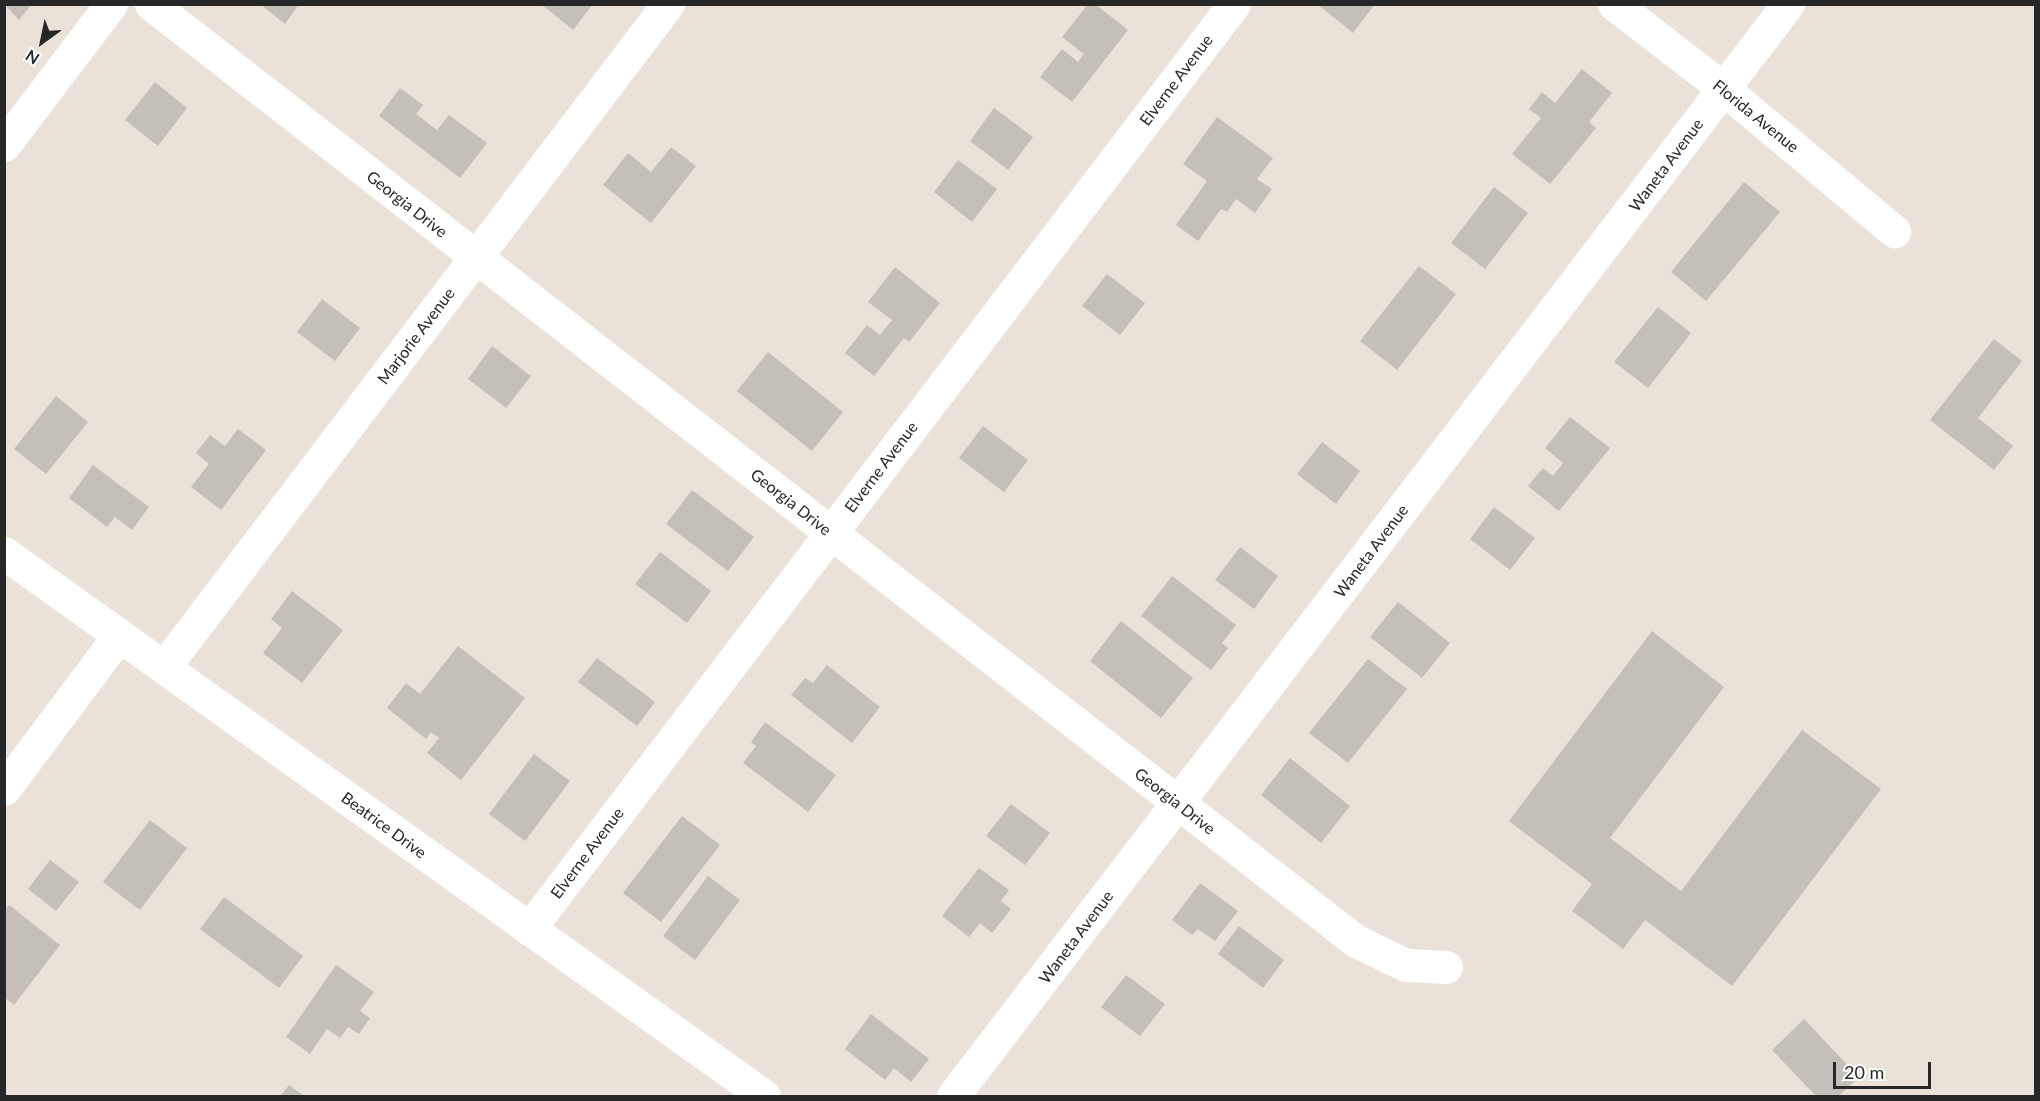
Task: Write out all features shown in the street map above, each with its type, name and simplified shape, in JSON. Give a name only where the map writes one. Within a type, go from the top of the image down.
[{"type":"street","points":[[4,145],[111,4]]},
{"type":"street","name":"Georgia Drive","points":[[151,4],[1356,941],[1406,965],[1446,968]]},
{"type":"street","name":"Marjorie Avenue","points":[[164,667],[668,4]]},
{"type":"street","name":"Elverne Avenue","points":[[529,929],[1234,4]]},
{"type":"street","name":"Florida Avenue","points":[[1614,4],[1724,89],[1894,231]]},
{"type":"street","name":"Waneta Avenue","points":[[953,1096],[1788,4]]},
{"type":"street","name":"Beatrice Drive","points":[[4,553],[764,1096]]},
{"type":"street","points":[[4,789],[119,635]]},
{"type":"building","points":[[4,4],[32,4],[19,20]]},
{"type":"building","points":[[260,4],[299,4],[285,24]]},
{"type":"building","points":[[541,4],[593,4],[573,30]]},
{"type":"building","points":[[1088,4],[1095,4],[1128,30],[1072,102],[1040,77],[1062,49],[1078,62],[1084,54],[1062,37]]},
{"type":"building","points":[[1317,4],[1375,4],[1353,33]]},
{"type":"building","points":[[1582,69],[1612,93],[1589,122],[1596,128],[1550,184],[1512,154],[1541,118],[1529,109],[1542,92],[1555,103]]},
{"type":"building","points":[[155,82],[187,108],[158,146],[125,120]]},
{"type":"building","points":[[400,88],[423,105],[416,114],[437,130],[449,115],[487,143],[460,178],[379,116]]},
{"type":"building","points":[[994,108],[1033,137],[1008,170],[970,141]]},
{"type":"building","points":[[1217,117],[1273,158],[1257,179],[1272,189],[1255,213],[1236,199],[1227,212],[1221,209],[1198,241],[1176,225],[1207,181],[1183,164]]},
{"type":"building","points":[[671,147],[696,166],[651,223],[603,185],[628,153],[651,172]]},
{"type":"building","points":[[958,160],[997,189],[972,222],[934,192]]},
{"type":"building","points":[[1744,182],[1780,212],[1706,301],[1671,272]]},
{"type":"building","points":[[1494,187],[1528,213],[1485,269],[1451,243]]},
{"type":"building","points":[[1419,266],[1456,294],[1397,370],[1360,341]]},
{"type":"building","points":[[895,267],[940,303],[909,342],[904,338],[874,376],[845,353],[867,325],[880,335],[892,320],[868,302]]},
{"type":"building","points":[[1107,274],[1145,303],[1120,335],[1082,306]]},
{"type":"building","points":[[322,299],[360,328],[335,361],[297,332]]},
{"type":"building","points":[[1658,307],[1691,333],[1648,388],[1614,362]]},
{"type":"building","points":[[1994,339],[2022,361],[1978,418],[2013,446],[1994,470],[1930,420]]},
{"type":"building","points":[[492,346],[531,376],[506,408],[468,379]]},
{"type":"building","points":[[768,352],[843,412],[812,451],[737,391]]},
{"type":"building","points":[[56,396],[88,422],[46,474],[14,449]]},
{"type":"building","points":[[1570,417],[1610,448],[1559,511],[1528,486],[1543,468],[1553,476],[1563,463],[1545,448]]},
{"type":"building","points":[[983,426],[1028,460],[1004,492],[959,458]]},
{"type":"building","points":[[238,429],[266,450],[221,510],[191,487],[209,464],[196,453],[210,435],[225,446]]},
{"type":"building","points":[[1322,442],[1360,471],[1336,504],[1297,474]]},
{"type":"building","points":[[93,465],[149,507],[132,530],[115,517],[107,527],[69,498]]},
{"type":"building","points":[[692,490],[754,537],[728,571],[666,524]]},
{"type":"building","points":[[1494,507],[1535,538],[1510,570],[1470,539]]},
{"type":"building","points":[[1240,547],[1278,576],[1254,609],[1215,580]]},
{"type":"building","points":[[660,552],[711,591],[687,623],[635,584]]},
{"type":"building","points":[[1172,576],[1236,625],[1222,643],[1228,648],[1211,670],[1141,616]]},
{"type":"building","points":[[292,591],[343,630],[302,683],[263,653],[282,628],[271,619]]},
{"type":"building","points":[[1398,602],[1450,643],[1422,678],[1370,637]]},
{"type":"building","points":[[1121,621],[1193,678],[1161,718],[1090,661]]},
{"type":"building","points":[[1652,631],[1724,687],[1610,838],[1681,891],[1802,730],[1881,789],[1732,986],[1645,920],[1623,949],[1572,911],[1592,884],[1509,821]]},
{"type":"building","points":[[458,646],[525,698],[461,780],[427,753],[439,738],[431,732],[426,739],[387,708],[406,683],[420,694]]},
{"type":"building","points":[[597,658],[655,702],[637,726],[578,682]]},
{"type":"building","points":[[1368,659],[1407,689],[1348,763],[1309,733]]},
{"type":"building","points":[[827,665],[880,707],[852,743],[791,695],[805,678],[813,683]]},
{"type":"building","points":[[765,722],[836,775],[808,812],[743,763],[756,746],[751,742]]},
{"type":"building","points":[[534,754],[570,781],[525,841],[489,814]]},
{"type":"building","points":[[1290,758],[1350,806],[1321,843],[1261,795]]},
{"type":"building","points":[[1011,804],[1050,833],[1025,865],[986,836]]},
{"type":"building","points":[[682,816],[720,845],[661,922],[623,893]]},
{"type":"building","points":[[150,820],[187,848],[140,910],[103,882]]},
{"type":"building","points":[[50,860],[79,882],[56,911],[28,889]]},
{"type":"building","points":[[979,868],[1009,890],[1001,901],[1011,909],[992,933],[980,923],[969,937],[942,916]]},
{"type":"building","points":[[708,876],[740,900],[695,960],[663,936]]},
{"type":"building","points":[[1200,883],[1238,911],[1215,941],[1198,929],[1192,935],[1172,920]]},
{"type":"building","points":[[224,897],[303,956],[279,988],[200,929]]},
{"type":"building","points":[[9,905],[60,945],[14,1005],[4,997],[4,911]]},
{"type":"building","points":[[1239,926],[1284,960],[1263,988],[1218,954]]},
{"type":"building","points":[[336,965],[374,992],[360,1011],[370,1018],[359,1034],[348,1027],[340,1038],[327,1029],[310,1054],[286,1037]]},
{"type":"building","points":[[1126,975],[1165,1004],[1140,1036],[1101,1007]]},
{"type":"building","points":[[871,1014],[929,1059],[911,1082],[894,1068],[885,1080],[845,1049]]},
{"type":"building","points":[[1804,1019],[1859,1077],[1839,1096],[1816,1096],[1772,1050]]},
{"type":"building","points":[[289,1085],[304,1096],[280,1096]]}]
